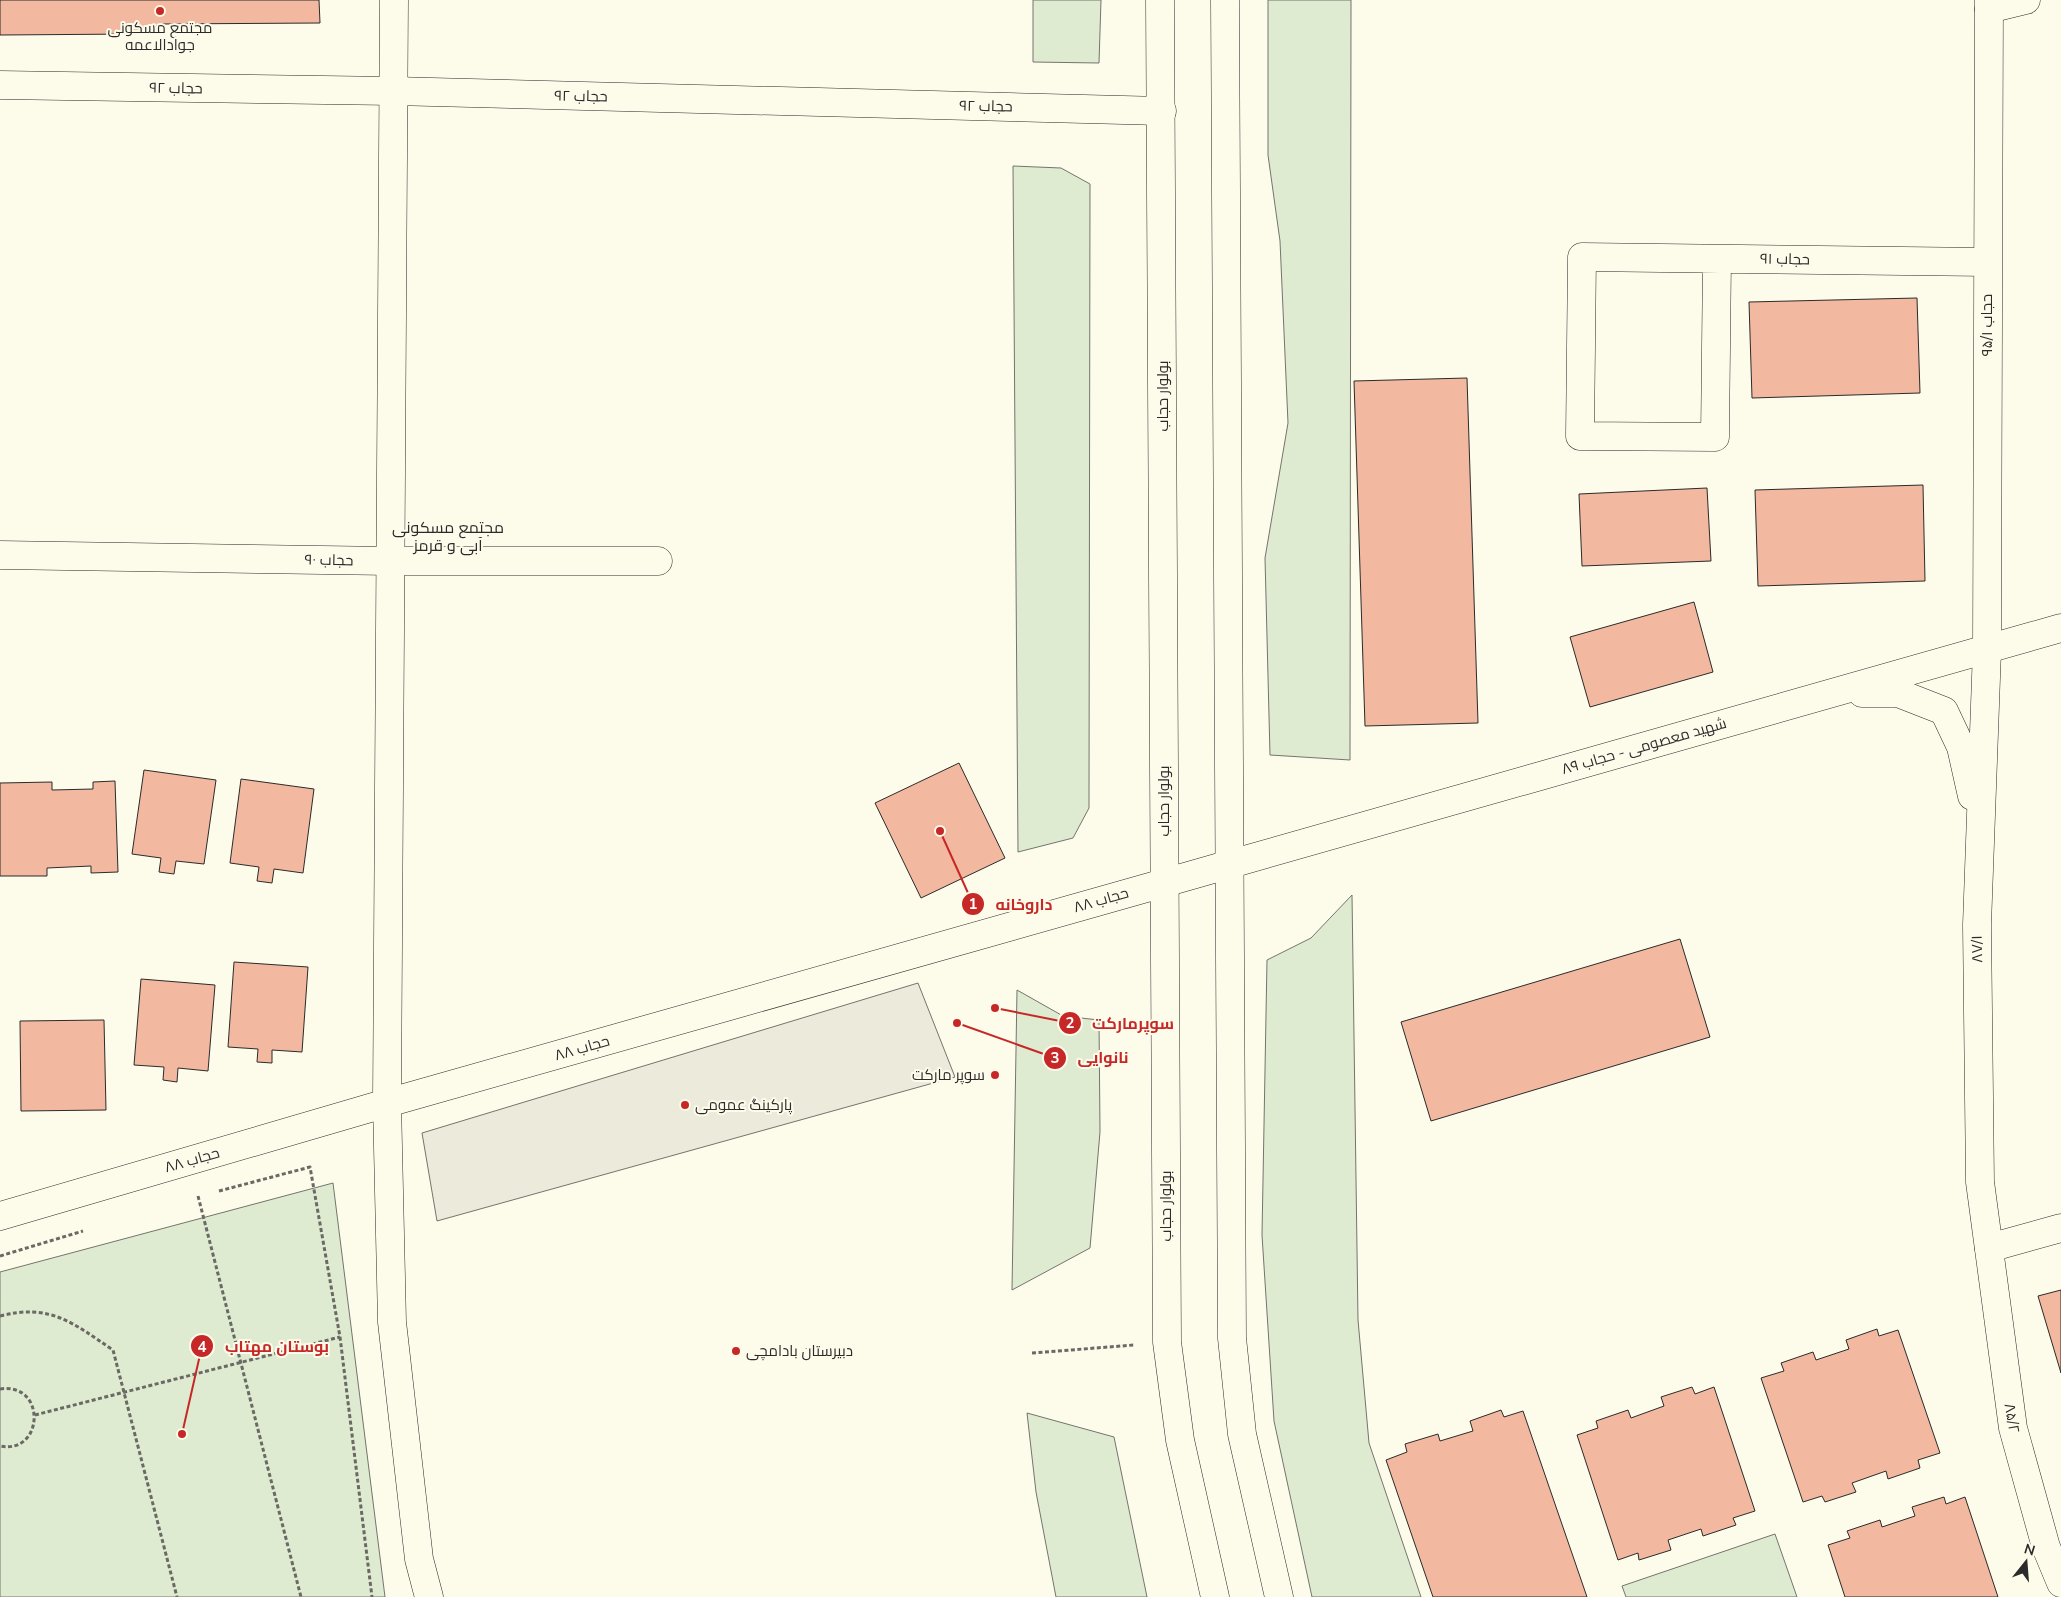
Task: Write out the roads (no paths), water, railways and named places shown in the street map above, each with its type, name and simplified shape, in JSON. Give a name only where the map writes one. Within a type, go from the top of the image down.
[{"type":"street","points":[[394,0],[387,1103],[392,1322],[420,1559],[429,1597]]},
{"type":"street","name":"بولوار حجاب","points":[[1160,0],[1162,111],[1166,1342],[1180,1440],[1215,1597]]},
{"type":"street","points":[[1225,0],[1227,865],[1232,1338],[1242,1434],[1278,1597]]},
{"type":"street","points":[[1989,5],[2026,0]]},
{"type":"street","name":"حجاب ۹۵/۱","points":[[1987,650],[1989,5]]},
{"type":"street","name":"حجاب ۹۲","points":[[0,85],[394,92],[1162,111]]},
{"type":"street","name":"حجاب ۹۱","points":[[1717,259],[1716,437],[1580,436],[1582,257],[1987,262]]},
{"type":"street","name":"حجاب ۹۰","points":[[0,555],[390,561],[658,561]]},
{"type":"street","name":"شهید معصومی - حجاب ۸۹","points":[[1164,883],[2061,628]]},
{"type":"street","name":"۸۷/۱","points":[[1987,650],[1976,925],[1980,1182],[1989,1248]]},
{"type":"street","points":[[1831,693],[1898,693],[1944,712],[1961,747],[1980,833]]},
{"type":"street","name":"حجاب ۸۸","points":[[0,1216],[387,1103],[1164,883]]},
{"type":"street","points":[[1989,1248],[2061,1228]]},
{"type":"street","name":"۸۵/۲","points":[[1989,1248],[2013,1428],[2046,1547],[2061,1583]]},
{"type":"place","name":"مجتمع مسکونی جوادالاعمه","points":[[160,11]]},
{"type":"place","name":"داروخانه","points":[[940,831]]},
{"type":"place","name":"سوپرمارکت","points":[[995,1008]]},
{"type":"place","name":"نانوایی","points":[[957,1023]]},
{"type":"place","name":"سوپر مارکت","points":[[995,1075]]},
{"type":"place","name":"پارکینگ عمومی","points":[[685,1105]]},
{"type":"place","name":"دبیرستان بادامچی","points":[[736,1351]]},
{"type":"place","name":"بوستان مهتاب","points":[[182,1434]]},
{"type":"district","name":"مجتمع مسکونی آبی و قرمز","points":[[448,537]]}]
